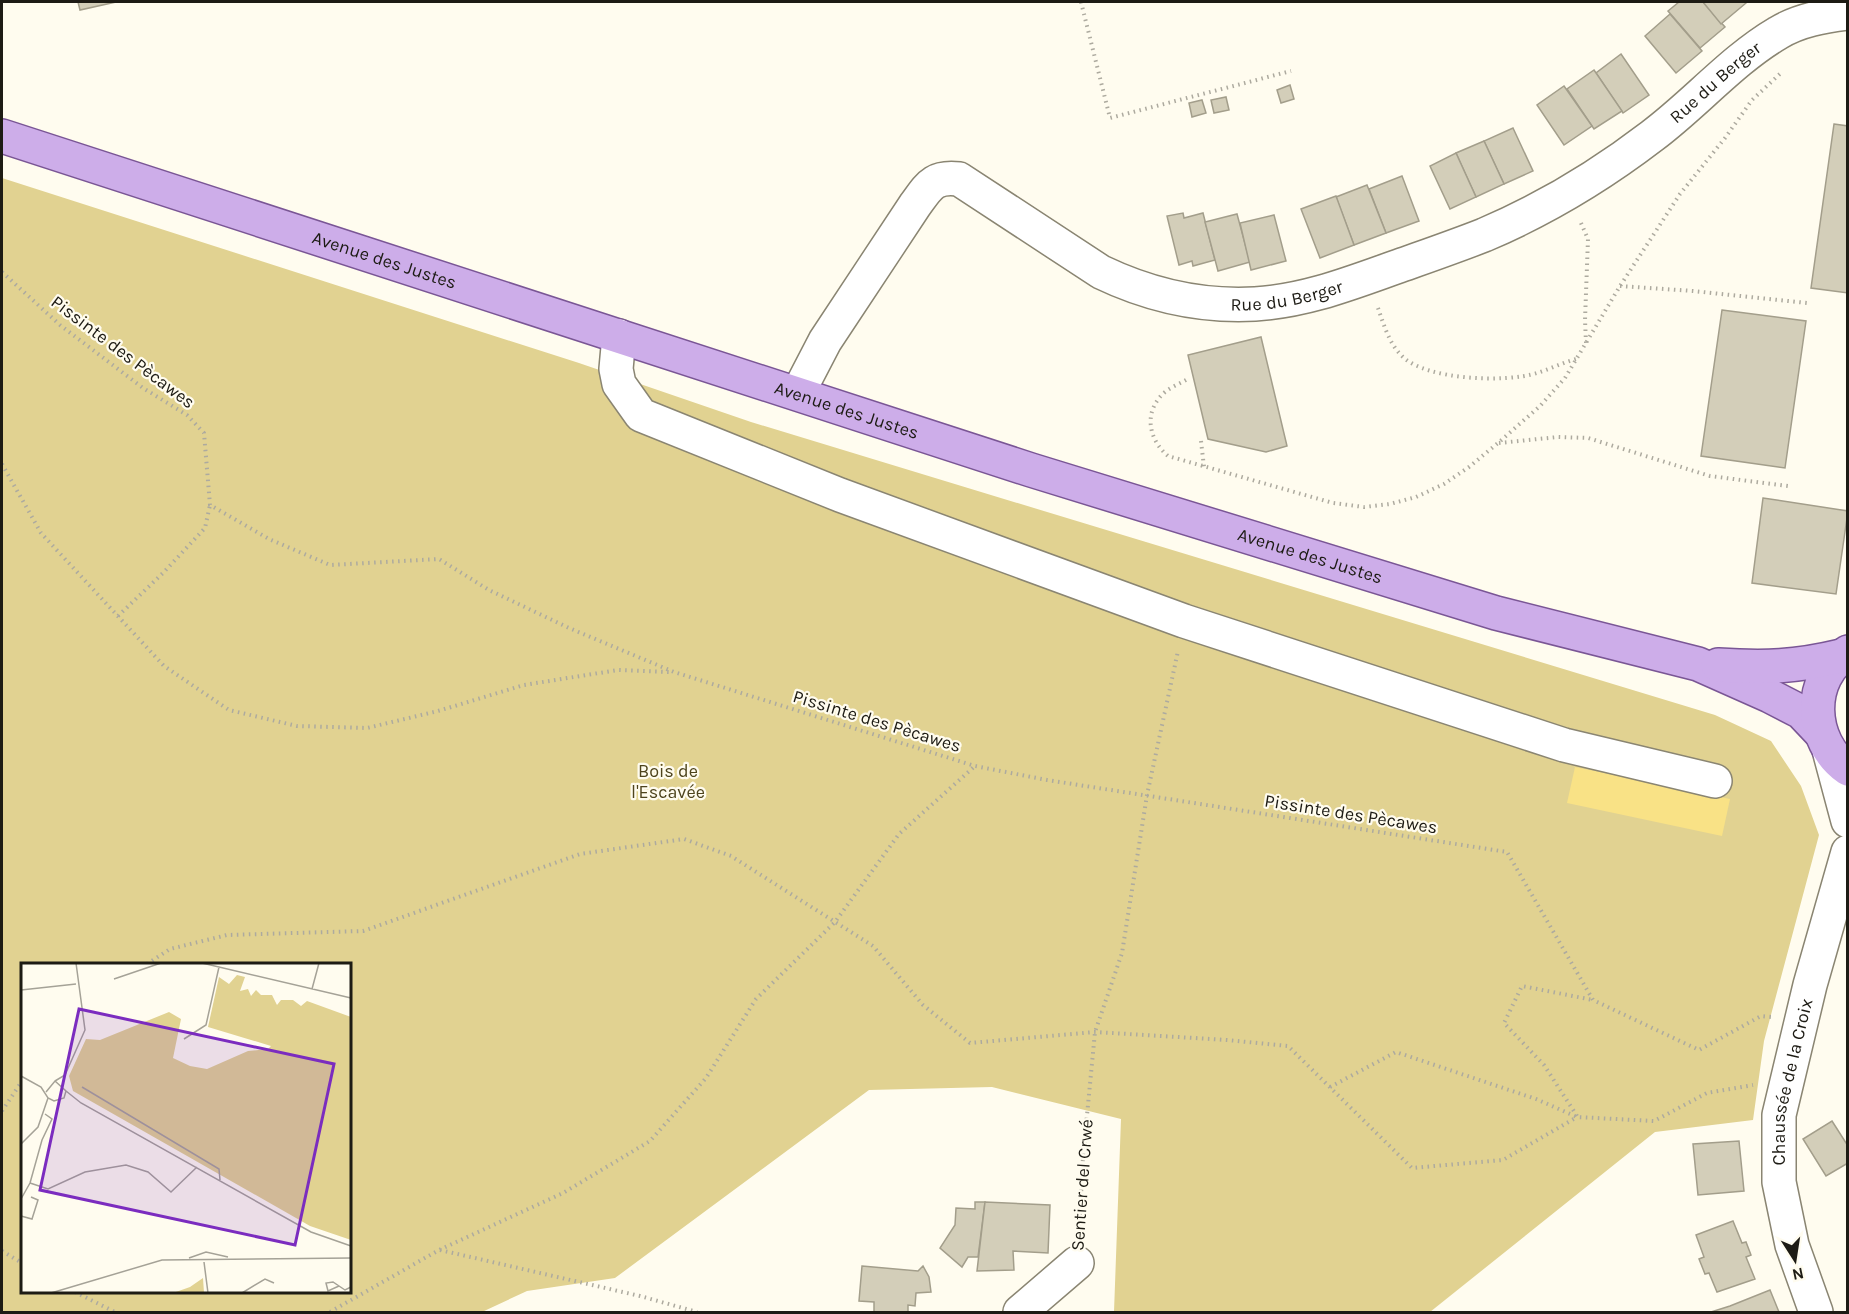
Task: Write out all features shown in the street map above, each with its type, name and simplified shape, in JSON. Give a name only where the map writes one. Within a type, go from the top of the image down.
[{"type":"main road","name":"Avenue des Justes","points":[[2,136],[1043,473],[1496,613],[1698,663],[1764,668],[1806,665],[1844,654]]},
{"type":"main road","points":[[1832,750],[1817,704],[1824,678],[1844,654]]},
{"type":"main road","name":"Avenue des Justes","points":[[1698,663],[1801,712],[1832,750]]},
{"type":"street","name":"Rue du Berger","points":[[798,393],[825,341],[915,205],[930,185],[939,179],[959,179],[1101,272],[1127,284],[1161,294],[1204,302],[1255,304],[1291,300],[1326,292],[1485,234],[1597,174],[1653,136],[1752,51],[1779,32],[1821,17],[1848,14]]},
{"type":"street","points":[[619,336],[616,369],[619,384],[641,415],[840,495],[1184,621],[1564,745],[1715,781]]},
{"type":"street","points":[[1832,750],[1848,821]]},
{"type":"street","name":"Chaussée de la Croix","points":[[1816,1312],[1792,1245],[1779,1182],[1779,1115],[1801,1020],[1848,852]]},
{"type":"street","name":"Sentier del Crwé","points":[[1020,1312],[1039,1299],[1077,1263]]},
{"type":"path","points":[[1081,2],[1110,118],[1291,71]]},
{"type":"path","points":[[1186,380],[1169,388],[1155,404],[1150,426],[1152,437],[1158,447],[1168,456],[1333,503],[1365,507],[1390,504],[1416,497],[1444,484],[1498,443],[1539,406],[1565,378],[1620,286],[1680,194],[1752,100],[1791,64]]},
{"type":"path","points":[[1566,192],[1588,239],[1586,343]]},
{"type":"path","name":"Pissinte des Pècawes","points":[[2,272],[60,325],[143,388],[187,415],[204,433],[210,505],[269,539],[330,566],[439,559],[489,590],[674,672],[975,766],[1047,780],[1507,852],[1593,1000]]},
{"type":"path","points":[[1368,277],[1394,345],[1403,357],[1414,365],[1430,371],[1498,379],[1537,373],[1576,359]]},
{"type":"path","points":[[1620,286],[1807,303]]},
{"type":"path","points":[[1498,443],[1564,436],[1588,438],[1710,476],[1788,486]]},
{"type":"path","points":[[1201,441],[1203,467]]},
{"type":"path","points":[[2,464],[41,533],[164,666],[229,710],[297,726],[367,728],[438,711],[524,685],[618,670],[674,672]]},
{"type":"path","points":[[118,616],[205,528],[210,505]]},
{"type":"path","name":"Sentier del Crwé","points":[[1077,1263],[1083,1157],[1095,1032],[1122,953],[1147,795],[1184,621]]},
{"type":"path","points":[[330,1312],[439,1250],[563,1193],[650,1141],[706,1078],[756,999],[835,922],[899,834],[975,766]]},
{"type":"path","points":[[149,963],[170,949],[227,935],[363,931],[580,854],[684,838],[731,856],[873,946],[923,1005],[970,1043],[1095,1032],[1288,1046],[1412,1168],[1503,1160],[1577,1117]]},
{"type":"path","points":[[1577,1117],[1544,1065],[1504,1023],[1522,986],[1593,1000],[1699,1050],[1761,1016],[1801,1020]]},
{"type":"path","points":[[1330,1087],[1396,1052],[1536,1099],[1577,1117],[1654,1121],[1707,1093],[1787,1079]]},
{"type":"path","points":[[2,1111],[21,1082]]},
{"type":"path","points":[[439,1250],[640,1296],[697,1312]]},
{"type":"path","points":[[2,1251],[21,1262]]},
{"type":"path","points":[[77,1293],[116,1312]]},
{"type":"green space","name":"Bois de l'Escavée","points":[[2,178],[579,363],[751,422],[1715,715],[1771,741],[1801,786],[1819,835],[1764,1041],[1753,1120],[1655,1132],[1430,1312],[1114,1312],[1121,1119],[992,1087],[869,1090],[615,1278],[527,1291],[482,1312],[2,1312]]},
{"type":"shaded area","points":[[1575,767],[1730,799],[1722,836],[1567,803]]},
{"type":"building","points":[[78,2],[116,2],[80,10]]},
{"type":"building","points":[[1679,2],[1703,2],[1725,27],[1700,48],[1668,11]]},
{"type":"building","points":[[1703,2],[1745,2],[1746,3],[1721,24]]},
{"type":"building","points":[[1670,14],[1702,51],[1676,73],[1645,36]]},
{"type":"building","points":[[1621,54],[1649,95],[1623,113],[1596,73]]},
{"type":"building","points":[[1594,70],[1622,111],[1594,129],[1567,89]]},
{"type":"building","points":[[1290,85],[1294,99],[1281,103],[1277,90]]},
{"type":"building","points":[[1564,86],[1592,126],[1564,145],[1537,105]]},
{"type":"building","points":[[1226,97],[1229,110],[1214,113],[1211,100]]},
{"type":"building","points":[[1202,100],[1206,113],[1192,117],[1189,103]]},
{"type":"building","points":[[1834,124],[1848,126],[1848,293],[1811,288]]},
{"type":"building","points":[[1513,128],[1533,171],[1504,184],[1484,141]]},
{"type":"building","points":[[1484,141],[1504,184],[1476,197],[1456,153]]},
{"type":"building","points":[[1456,153],[1476,197],[1450,209],[1430,166]]},
{"type":"building","points":[[1402,176],[1419,221],[1386,233],[1369,189]]},
{"type":"building","points":[[1367,185],[1386,233],[1354,245],[1336,197]]},
{"type":"building","points":[[1336,196],[1354,245],[1320,258],[1301,209]]},
{"type":"building","points":[[1183,213],[1184,218],[1203,213],[1215,260],[1193,266],[1192,261],[1179,265],[1167,216]]},
{"type":"building","points":[[1237,214],[1250,262],[1218,271],[1205,222]]},
{"type":"building","points":[[1274,215],[1286,261],[1251,270],[1240,223]]},
{"type":"building","points":[[1722,310],[1806,321],[1785,468],[1701,456]]},
{"type":"building","points":[[1261,337],[1287,446],[1266,452],[1208,439],[1188,355]]},
{"type":"building","points":[[1763,498],[1848,511],[1836,594],[1752,583]]},
{"type":"building","points":[[1832,1121],[1848,1146],[1848,1163],[1826,1176],[1803,1139]]},
{"type":"building","points":[[1739,1141],[1744,1191],[1698,1195],[1693,1144]]},
{"type":"building","points":[[975,1202],[985,1202],[978,1257],[968,1257],[962,1267],[940,1248],[955,1225],[956,1208],[975,1209]]},
{"type":"building","points":[[985,1202],[1050,1205],[1048,1253],[1013,1251],[1014,1270],[977,1271]]},
{"type":"building","points":[[1733,1221],[1742,1243],[1746,1242],[1751,1255],[1746,1257],[1755,1279],[1717,1292],[1709,1273],[1705,1274],[1699,1259],[1704,1257],[1696,1235]]},
{"type":"building","points":[[862,1266],[918,1271],[923,1266],[929,1277],[931,1292],[916,1293],[915,1306],[908,1305],[908,1312],[874,1312],[874,1302],[859,1301]]},
{"type":"building","points":[[1770,1290],[1779,1312],[1711,1312],[1730,1306]]}]
